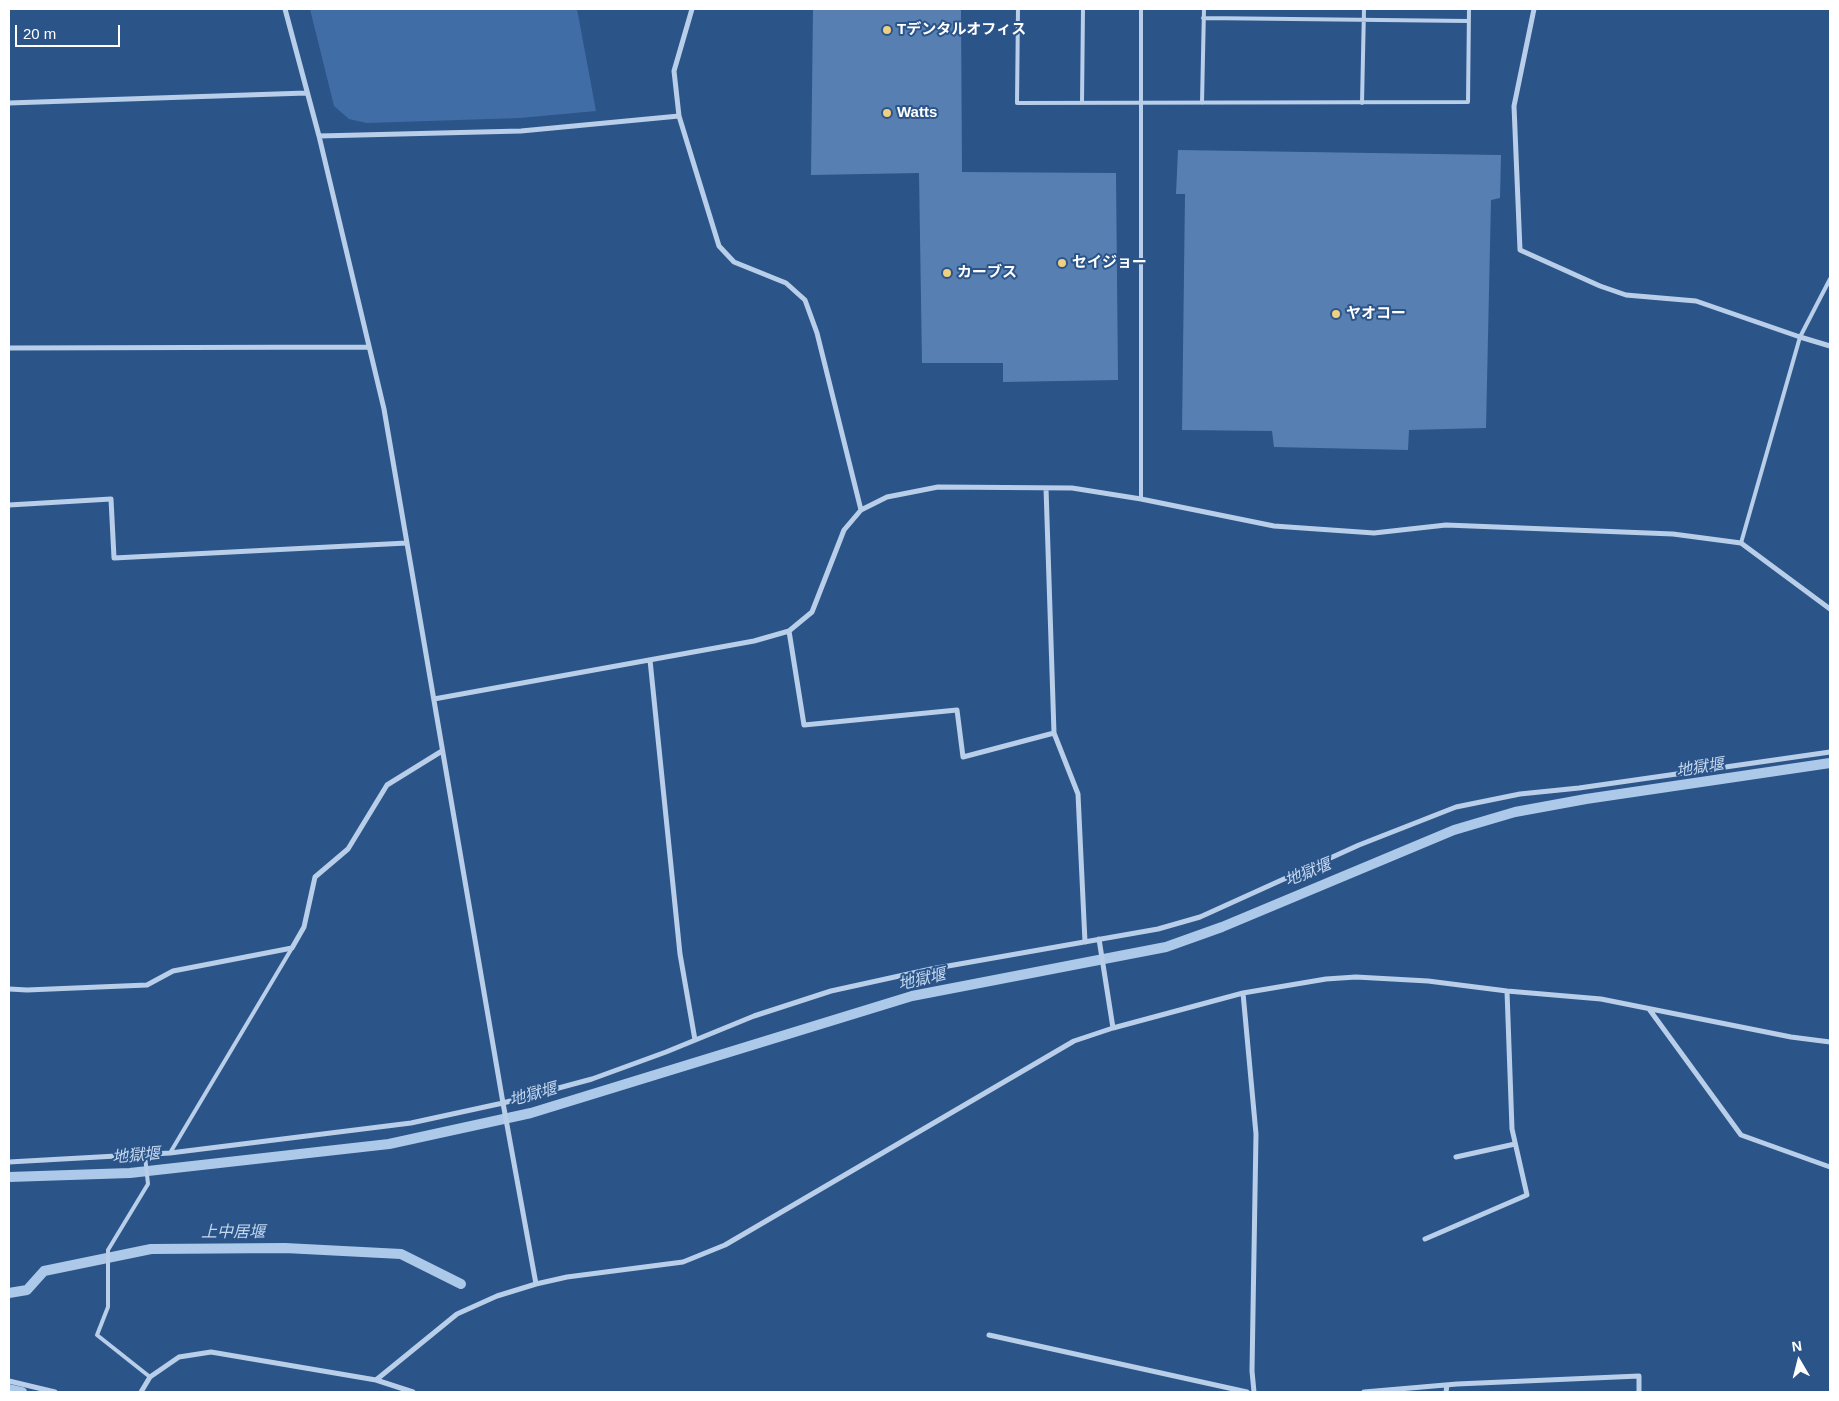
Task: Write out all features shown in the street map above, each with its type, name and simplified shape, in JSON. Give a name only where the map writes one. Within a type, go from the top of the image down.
[{"type":"street","points":[[285,9],[319,136],[384,410],[503,1104],[536,1284]]},
{"type":"street","points":[[692,9],[674,71],[679,116],[718,246],[734,262],[786,283],[805,300],[817,333],[861,510]]},
{"type":"street","points":[[1534,9],[1514,106],[1520,250],[1600,286],[1626,295],[1696,301],[1800,338],[1830,346]]},
{"type":"street","points":[[9,104],[306,93]]},
{"type":"street","points":[[319,136],[521,131],[679,116]]},
{"type":"street","points":[[9,348],[369,347]]},
{"type":"street","points":[[434,699],[754,641],[789,631],[812,612],[844,530],[861,510],[887,496],[938,487],[1072,488],[1141,498],[1284,527],[1374,533],[1446,525],[1673,534],[1741,543],[1830,609]]},
{"type":"street","points":[[1046,488],[1054,733],[1078,794],[1085,942]]},
{"type":"street","points":[[9,505],[111,499],[114,558],[407,543]]},
{"type":"street","points":[[789,631],[804,725],[957,710],[963,757],[1054,733]]},
{"type":"street","points":[[650,660],[680,954],[695,1040]]},
{"type":"street","points":[[9,989],[27,990],[148,985],[173,971],[292,948],[304,927],[315,877],[348,849],[387,784],[442,751]]},
{"type":"street","points":[[9,1162],[145,1156],[410,1123],[503,1104],[592,1079],[754,1016],[831,991],[930,969],[1158,929],[1200,917],[1359,845],[1456,807],[1520,794],[1579,788],[1830,752]]},
{"type":"street","points":[[1099,939],[1113,1028]]},
{"type":"street","points":[[376,1380],[457,1314],[497,1296],[567,1277],[683,1262],[725,1245],[1074,1041],[1113,1028],[1243,993],[1326,979],[1356,977],[1428,981],[1507,991],[1601,999],[1791,1037],[1830,1042]]},
{"type":"street","points":[[1425,1239],[1527,1195],[1512,1129],[1507,991]]},
{"type":"street","points":[[1243,993],[1256,1134],[1252,1371],[1254,1392]]},
{"type":"street","points":[[1649,1009],[1742,1135],[1830,1167]]},
{"type":"street","points":[[1456,1157],[1515,1144]]},
{"type":"street","points":[[989,1334],[1247,1392]]},
{"type":"street","points":[[141,1392],[150,1377],[179,1357],[212,1352],[376,1380],[413,1392]]},
{"type":"street","points":[[1364,1392],[1447,1385],[1639,1376],[1639,1392]]},
{"type":"street","points":[[9,1381],[55,1392]]},
{"type":"street","points":[[1446,1392],[1447,1385]]},
{"type":"lane","points":[[1018,9],[1017,103],[1468,102],[1470,9]]},
{"type":"lane","points":[[1082,102],[1083,9]]},
{"type":"lane","points":[[1141,9],[1141,498]]},
{"type":"lane","points":[[1202,103],[1204,9]]},
{"type":"lane","points":[[1362,103],[1364,9]]},
{"type":"lane","points":[[1203,18],[1469,21]]},
{"type":"lane","points":[[1741,543],[1800,338],[1830,279]]},
{"type":"lane","points":[[170,1153],[292,948]]},
{"type":"lane","points":[[145,1156],[148,1184],[108,1250],[108,1307],[97,1335],[150,1377]]},
{"type":"shaded area","points":[[310,9],[577,9],[596,111],[520,118],[367,123],[349,119],[334,106]]},
{"type":"building","points":[[813,9],[961,9],[962,172],[1116,173],[1118,380],[1003,382],[1003,363],[922,363],[919,173],[811,175]]},
{"type":"building","name":"ヤオコー","points":[[1178,150],[1501,155],[1500,198],[1491,200],[1486,428],[1409,430],[1408,450],[1274,447],[1272,431],[1182,430],[1185,194],[1176,194]]},
{"type":"waterway","name":"地獄堰","points":[[9,1177],[130,1173],[389,1144],[531,1113],[912,996],[1166,947],[1222,927],[1454,830],[1515,812],[1586,799],[1830,763]]},
{"type":"waterway","name":"上中居堰","points":[[9,1293],[27,1290],[44,1271],[151,1249],[285,1248],[401,1254],[461,1284]]},
{"type":"waterway","name":"上中居堰","points":[[9,1389],[22,1392]]},
{"type":"place","name":"Tデンタルオフィス","points":[[887,30]]},
{"type":"place","name":"Watts","points":[[887,113]]},
{"type":"place","name":"セイジョー","points":[[1062,263]]},
{"type":"place","name":"カーブス","points":[[947,273]]},
{"type":"place","name":"ヤオコー","points":[[1336,314]]}]
